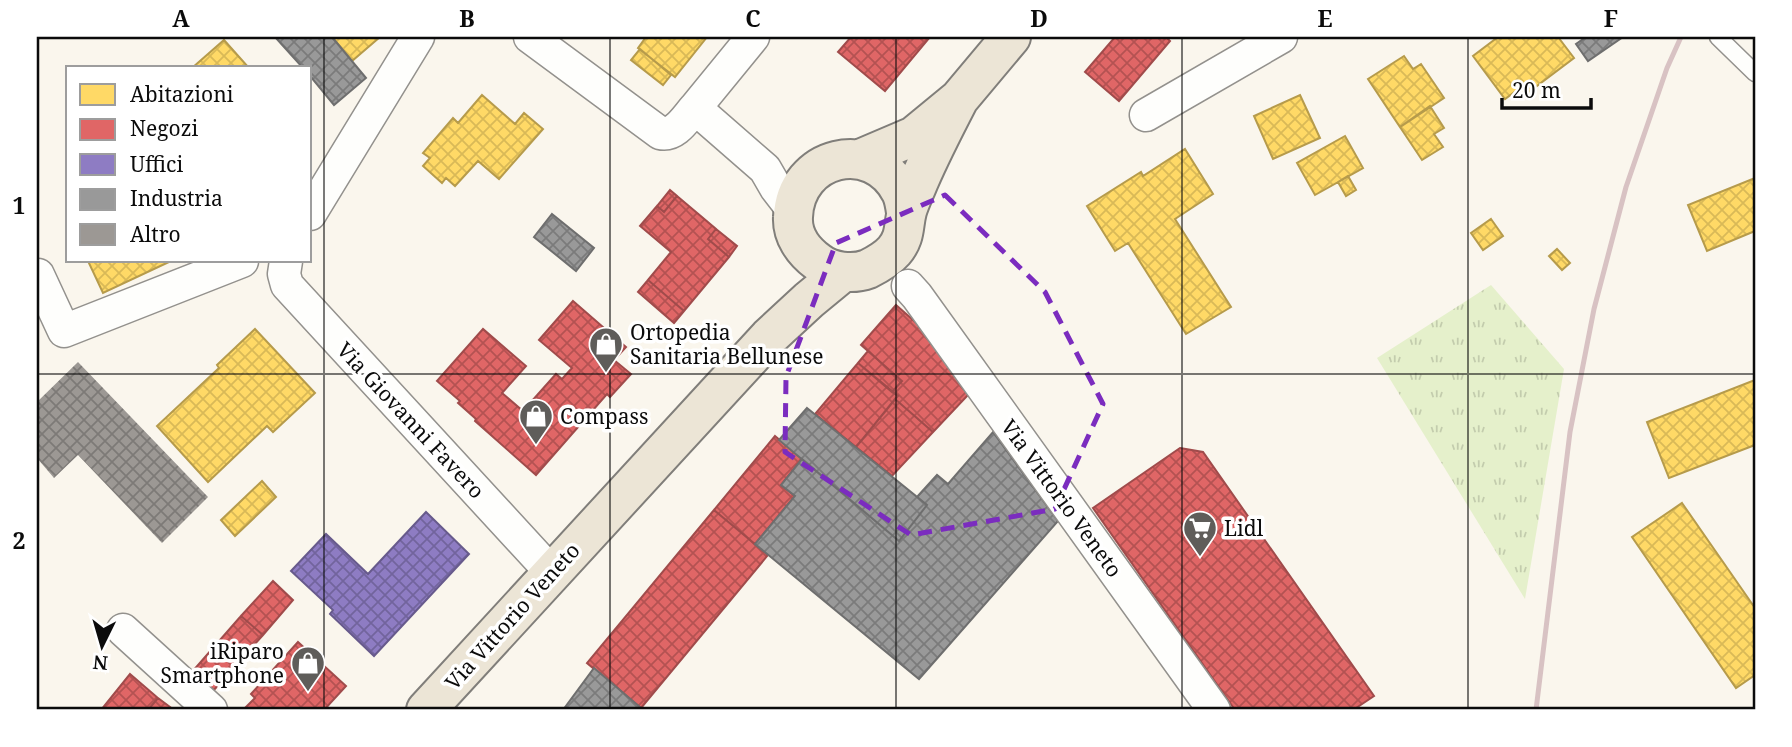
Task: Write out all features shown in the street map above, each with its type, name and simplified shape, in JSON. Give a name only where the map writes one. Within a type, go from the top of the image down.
[{"type":"main road","points":[[860,159],[914,136],[959,99],[1011,37]]},
{"type":"main road","points":[[906,212],[959,99]]},
{"type":"main road","points":[[810,174],[825,164],[842,159],[860,159],[877,165],[891,177],[902,193],[906,212],[904,232],[887,269]]},
{"type":"main road","name":"Via Vittorio Veneto","points":[[769,337],[789,280],[799,188],[810,174]]},
{"type":"main road","name":"Via Vittorio Veneto","points":[[796,225],[808,255],[824,267],[887,269]]},
{"type":"main road","name":"Via Vittorio Veneto","points":[[426,710],[769,337],[809,300],[887,269]]},
{"type":"street","points":[[312,211],[418,37]]},
{"type":"street","points":[[530,37],[660,133],[667,134],[674,131],[695,108],[753,37]]},
{"type":"street","points":[[1146,115],[1282,37]]},
{"type":"street","points":[[695,108],[765,169],[796,225]]},
{"type":"street","points":[[765,169],[810,174]]},
{"type":"street","points":[[38,275],[64,331],[239,262]]},
{"type":"street","name":"Via Giovanni Favero","points":[[286,262],[284,274],[287,285],[552,573]]},
{"type":"street","name":"Via Vittorio Veneto","points":[[887,269],[933,318],[1214,710]]},
{"type":"street","points":[[123,630],[211,710]]},
{"type":"lane","points":[[1718,37],[1755,74]]},
{"type":"highlighted area","points":[[945,195],[1045,292],[1103,404],[1055,509],[911,535],[785,452],[786,377],[836,243]]},
{"type":"green space","points":[[1491,285],[1564,369],[1525,599],[1377,358]]},
{"type":"building: Abitazioni","points":[[332,37],[380,37],[352,61]]},
{"type":"building: Abitazioni","points":[[646,37],[707,37],[675,77],[638,48]]},
{"type":"building: Abitazioni","points":[[1498,37],[1558,37],[1574,58],[1521,98],[1516,91],[1505,99],[1473,56]]},
{"type":"building: Abitazioni","points":[[224,40],[247,66],[194,66]]},
{"type":"building: Abitazioni","points":[[640,49],[671,75],[663,85],[631,60]]},
{"type":"building: Abitazioni","points":[[1404,56],[1413,69],[1421,64],[1444,98],[1400,127],[1368,79]]},
{"type":"building: Abitazioni","points":[[482,95],[515,124],[524,113],[543,129],[499,179],[478,161],[455,186],[446,178],[442,183],[423,166],[430,158],[423,153],[453,118],[458,123]]},
{"type":"building: Abitazioni","points":[[1300,95],[1320,138],[1273,159],[1254,116]]},
{"type":"building: Abitazioni","points":[[1430,106],[1444,128],[1434,134],[1443,147],[1422,160],[1400,127]]},
{"type":"building: Abitazioni","points":[[1345,136],[1363,168],[1315,195],[1297,163]]},
{"type":"building: Abitazioni","points":[[1185,149],[1213,194],[1175,219],[1231,307],[1186,334],[1128,243],[1115,251],[1087,206],[1141,172],[1143,176]]},
{"type":"building: Abitazioni","points":[[1348,176],[1356,190],[1346,196],[1338,182]]},
{"type":"building: Abitazioni","points":[[1755,178],[1755,231],[1707,251],[1688,205]]},
{"type":"building: Abitazioni","points":[[1491,219],[1503,236],[1483,250],[1471,233]]},
{"type":"building: Abitazioni","points":[[1557,249],[1570,263],[1562,270],[1549,256]]},
{"type":"building: Abitazioni","points":[[88,262],[169,262],[103,293]]},
{"type":"building: Abitazioni","points":[[255,329],[315,393],[273,432],[267,426],[208,482],[157,426],[219,368],[217,365]]},
{"type":"building: Abitazioni","points":[[1755,380],[1755,445],[1669,478],[1647,422]]},
{"type":"building: Abitazioni","points":[[262,481],[276,497],[235,536],[221,520]]},
{"type":"building: Abitazioni","points":[[1682,503],[1755,608],[1755,675],[1736,688],[1632,537]]},
{"type":"building: Negozi","points":[[851,37],[930,37],[885,91],[838,52]]},
{"type":"building: Negozi","points":[[1115,37],[1166,37],[1170,41],[1119,101],[1085,72]]},
{"type":"building: Negozi","points":[[670,190],[677,196],[664,212],[657,206]]},
{"type":"building: Negozi","points":[[677,196],[716,229],[708,239],[729,257],[684,311],[648,280],[671,252],[640,226],[657,206],[664,212]]},
{"type":"building: Negozi","points":[[716,229],[737,246],[729,257],[708,239]]},
{"type":"building: Negozi","points":[[648,280],[684,311],[674,323],[638,292]]},
{"type":"building: Negozi","points":[[573,301],[626,347],[614,360],[631,374],[610,397],[607,394],[536,475],[475,421],[476,419],[458,403],[460,401],[437,381],[483,329],[526,366],[502,393],[523,411],[556,374],[562,379],[572,368],[539,340]]},
{"type":"building: Negozi","points":[[896,305],[921,327],[969,394],[933,432],[895,399],[898,396],[892,392],[902,381],[861,345]]},
{"type":"building: Negozi","points":[[868,351],[902,381],[892,392],[858,363]]},
{"type":"building: Negozi","points":[[858,363],[898,396],[856,447],[815,414]]},
{"type":"building: Negozi","points":[[895,399],[933,432],[892,476],[856,447]]},
{"type":"building: Negozi","points":[[775,436],[802,459],[781,485],[795,496],[755,544],[714,510]]},
{"type":"building: Negozi","points":[[1180,448],[1203,452],[1374,696],[1353,710],[1235,710],[1093,508]]},
{"type":"building: Negozi","points":[[714,510],[768,555],[641,708],[587,663]]},
{"type":"building: Negozi","points":[[273,581],[293,600],[263,635],[241,616]]},
{"type":"building: Negozi","points":[[241,616],[263,635],[213,691],[192,672]]},
{"type":"building: Negozi","points":[[298,642],[346,686],[324,710],[243,710],[255,698],[251,694]]},
{"type":"building: Negozi","points":[[130,674],[158,698],[148,710],[101,710]]},
{"type":"building: Negozi","points":[[158,698],[174,710],[148,710]]},
{"type":"building: Uffici","points":[[426,512],[469,554],[374,656],[330,614],[333,610],[291,571],[326,534],[368,574]]},
{"type":"building: Industria","points":[[275,37],[332,37],[366,78],[334,105],[312,78],[312,66],[301,66]]},
{"type":"building: Industria","points":[[1586,37],[1623,37],[1588,61],[1576,44]]},
{"type":"building: Industria","points":[[552,214],[594,248],[576,271],[534,237]]},
{"type":"building: Industria","points":[[807,408],[927,505],[899,541],[779,440]]},
{"type":"building: Industria","points":[[993,432],[1058,521],[919,679],[755,544],[795,496],[781,485],[802,459],[899,541],[927,505],[917,497],[937,475],[948,484]]},
{"type":"building: Industria","points":[[594,668],[641,708],[645,710],[563,710]]},
{"type":"building: Altro","points":[[78,362],[208,497],[162,543],[78,455],[54,478],[37,458],[37,402]]},
{"type":"railway","points":[[1536,710],[1570,432],[1594,309],[1626,187],[1667,68],[1681,37]]},
{"type":"place","name":"Ortopedia Sanitaria Bellunese","points":[[606,374]]},
{"type":"place","name":"Compass","points":[[536,446]]},
{"type":"place","name":"Lidl","points":[[1200,558]]},
{"type":"place","name":"iRiparo Smartphone","points":[[308,693]]}]
